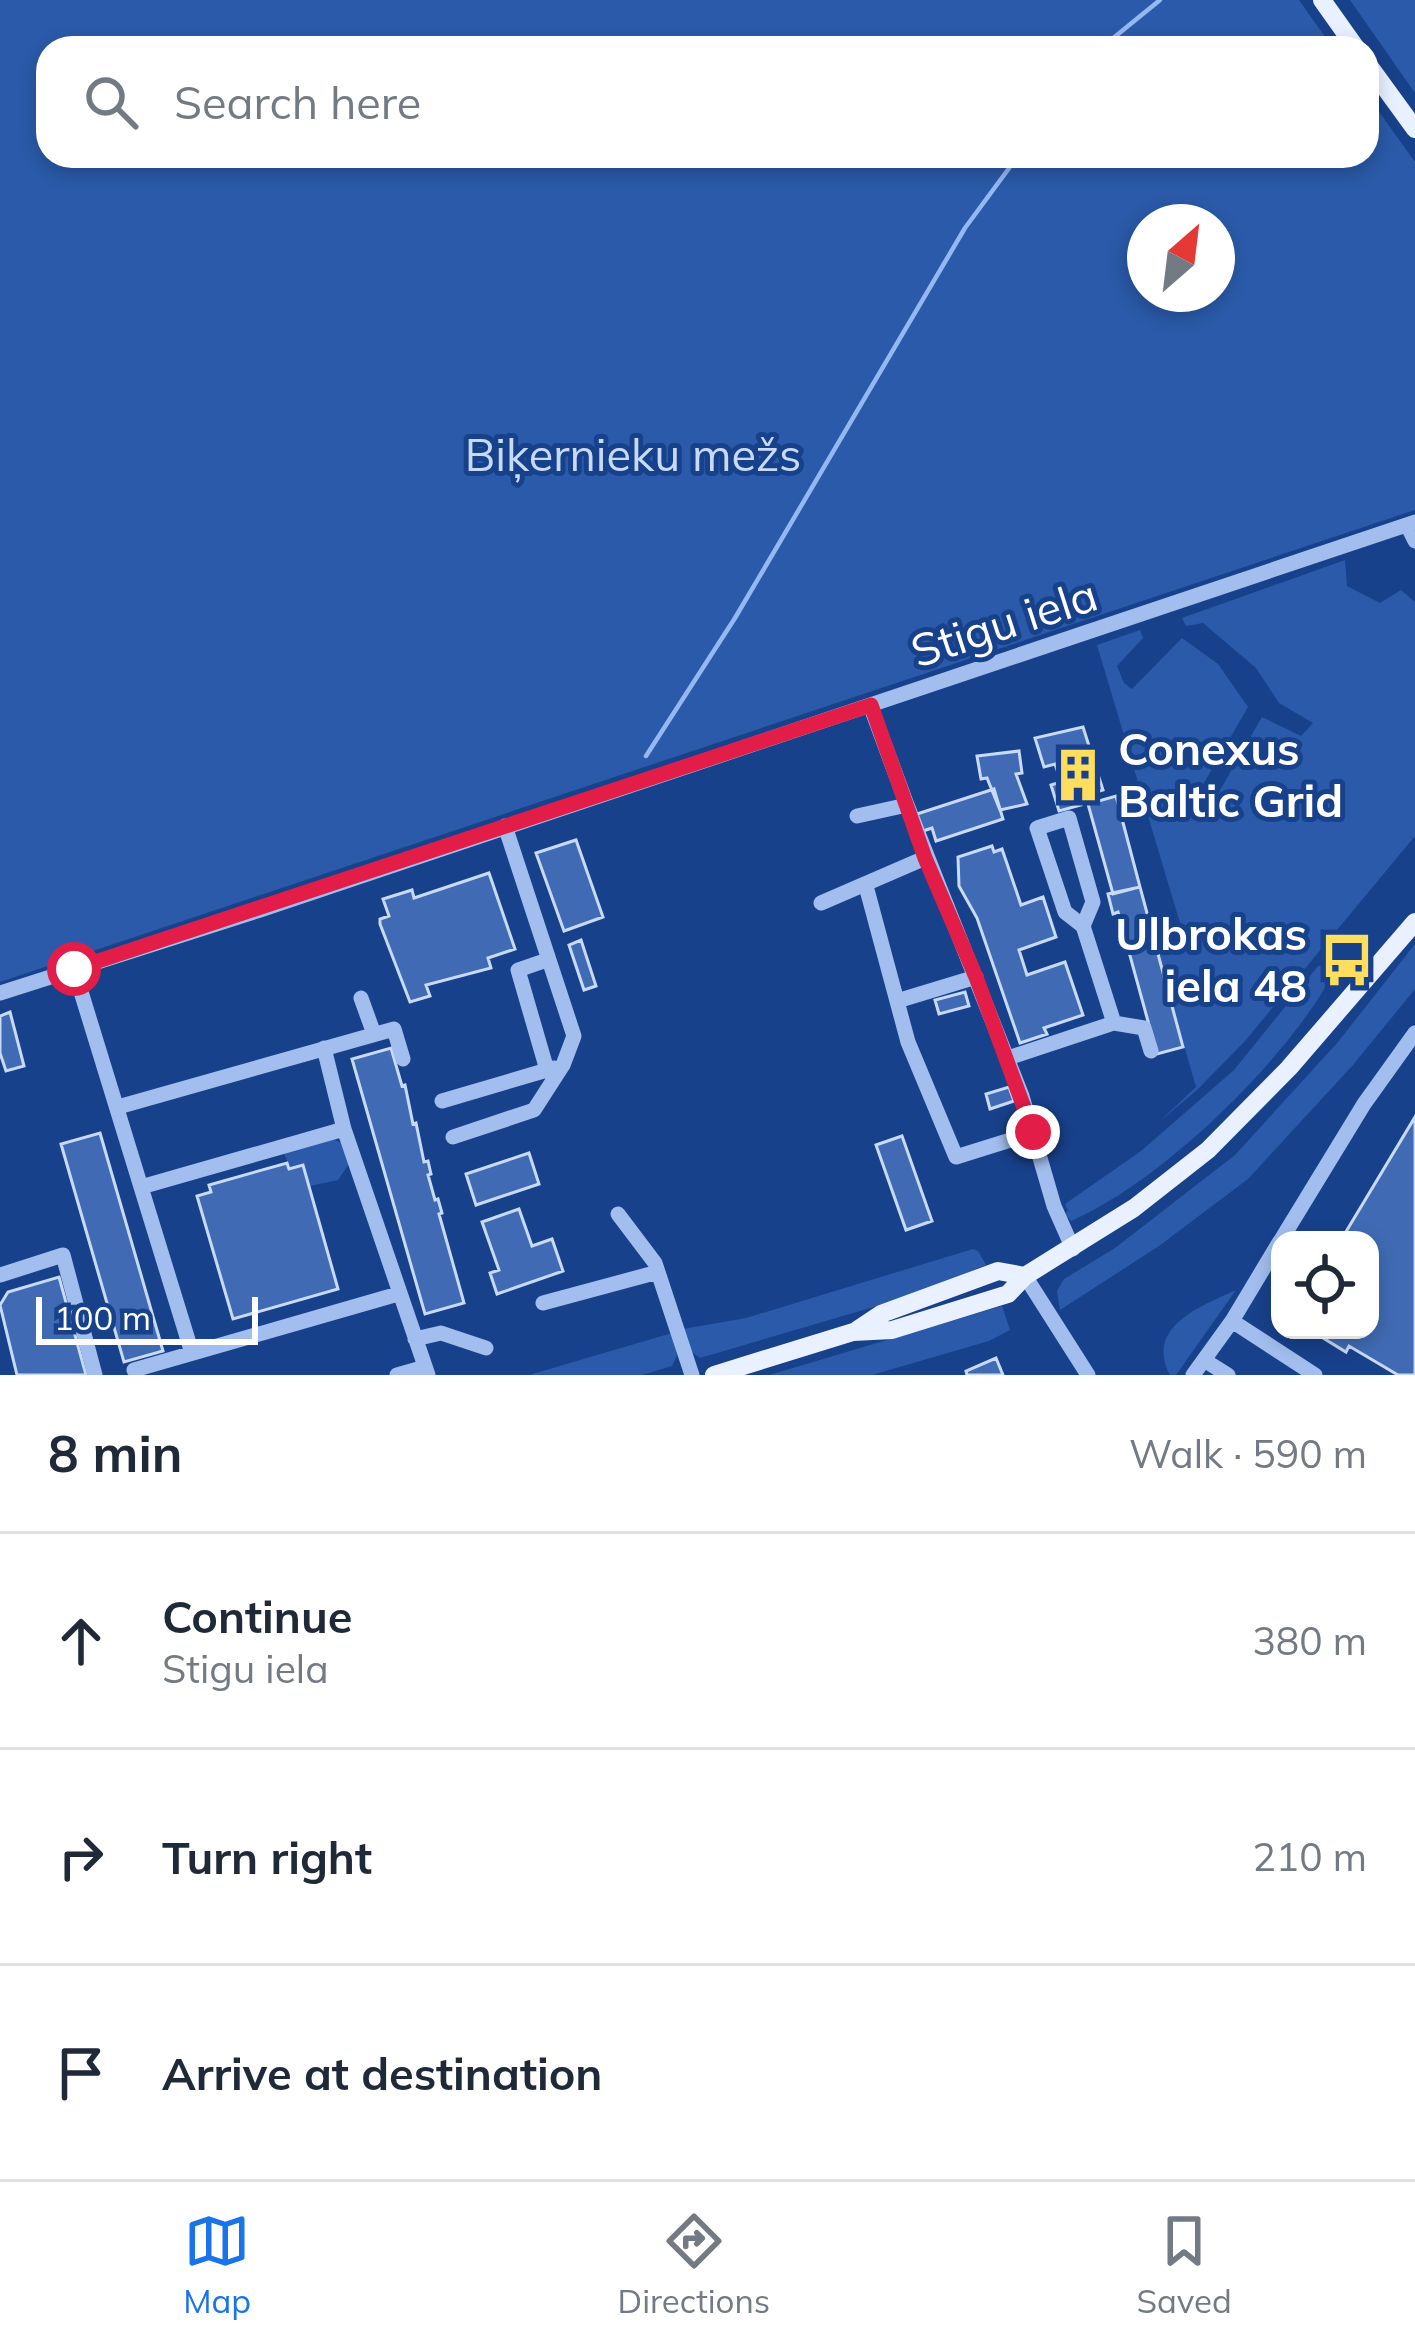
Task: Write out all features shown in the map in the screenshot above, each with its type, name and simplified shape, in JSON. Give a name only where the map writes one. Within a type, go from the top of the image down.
[{"type":"main road","points":[[1322,0],[1348,36]]},
{"type":"main road","points":[[1379,80],[1415,129]]},
{"type":"main road","points":[[714,1375],[853,1332],[892,1330],[1002,1296],[1208,1150],[1289,1068],[1415,922]]},
{"type":"street","points":[[1411,523],[1415,541]]},
{"type":"street","name":"Stigu iela","points":[[0,993],[1411,523]]},
{"type":"street","points":[[871,705],[925,858],[1008,1058],[1054,1206],[1073,1249]]},
{"type":"street","points":[[857,816],[907,805]]},
{"type":"street","points":[[1083,926],[1093,902],[1069,818],[1037,828],[1065,912],[1083,926],[1114,1023]]},
{"type":"street","points":[[453,1137],[534,1110],[574,1036],[506,826]]},
{"type":"street","points":[[821,903],[925,858]]},
{"type":"street","points":[[866,886],[908,1042],[956,1157],[1033,1132]]},
{"type":"street","points":[[547,960],[518,970],[555,1067]]},
{"type":"street","points":[[74,969],[192,1352]]},
{"type":"street","points":[[897,1001],[976,977]]},
{"type":"street","points":[[361,998],[374,1034]]},
{"type":"street","points":[[1008,1058],[1114,1023],[1144,1028],[1150,1051]]},
{"type":"street","points":[[118,1107],[394,1029],[403,1059]]},
{"type":"street","points":[[1286,1231],[1364,1103],[1415,1033]]},
{"type":"street","points":[[324,1048],[344,1129],[427,1371],[397,1375]]},
{"type":"street","points":[[442,1101],[555,1067]]},
{"type":"street","points":[[141,1187],[208,1174],[344,1129]]},
{"type":"street","points":[[618,1214],[658,1272],[692,1375]]},
{"type":"street","points":[[0,1274],[63,1256],[95,1375]]},
{"type":"street","points":[[1193,1375],[1271,1256]]},
{"type":"street","points":[[543,1303],[658,1272]]},
{"type":"street","points":[[1025,1276],[1088,1375]]},
{"type":"street","points":[[134,1370],[398,1294]]},
{"type":"street","points":[[1232,1321],[1315,1375]]},
{"type":"street","points":[[415,1339],[441,1333],[486,1348]]},
{"type":"street","points":[[1204,1360],[1228,1375]]},
{"type":"green space","name":"Biķernieku mežs","points":[[0,0],[1299,0],[1324,36],[36,36],[36,168],[1379,168],[1379,112],[1415,162],[1415,510],[0,982]]},
{"type":"green space","points":[[1350,0],[1415,0],[1415,93],[1379,36]]},
{"type":"green space","points":[[1345,560],[1347,586],[1380,603],[1401,590],[1415,602],[1415,836],[1245,1041],[1159,1122],[1196,1087],[1157,952],[1186,943],[1097,645],[1140,630],[1143,638],[1117,666],[1132,689],[1182,638],[1218,664],[1248,707],[1186,814],[1203,820],[1262,717],[1301,736],[1313,723],[1279,703],[1256,668],[1203,623],[1186,626],[1182,618]]},
{"type":"green space","points":[[1415,944],[1415,989],[1353,1065],[1248,1179],[1159,1246],[1060,1310],[1057,1291],[1064,1279],[1115,1248],[1235,1155],[1338,1042]]},
{"type":"green space","points":[[1318,966],[1337,966],[1317,1001],[1257,1076],[1184,1147],[1107,1202],[1071,1221],[1065,1204],[1141,1151],[1234,1070]]},
{"type":"green space","points":[[334,1139],[341,1143],[349,1164],[338,1180],[310,1186],[303,1165],[290,1168],[283,1151]]},
{"type":"green space","points":[[973,1249],[986,1265],[911,1296],[700,1358],[688,1349],[683,1329],[746,1318]]},
{"type":"green space","points":[[1236,1290],[1176,1375],[1170,1375],[1164,1358],[1170,1331],[1193,1311]]},
{"type":"green space","points":[[1002,1306],[1010,1330],[989,1341],[872,1375],[769,1375]]},
{"type":"green space","points":[[672,1333],[677,1355],[672,1366],[642,1375],[529,1375]]},
{"type":"building","name":"Conexus Baltic Grid","points":[[1083,727],[1103,790],[1079,797],[1081,805],[1059,811],[1051,785],[1061,782],[1055,764],[1044,767],[1035,738]]},
{"type":"building","points":[[1019,751],[1022,773],[1016,774],[1027,804],[1000,810],[987,778],[981,779],[977,756]]},
{"type":"building","points":[[994,789],[1003,819],[936,841],[932,828],[923,831],[917,814]]},
{"type":"building","points":[[1116,796],[1140,887],[1113,894],[1088,804]]},
{"type":"building","points":[[576,840],[603,917],[564,931],[536,853]]},
{"type":"building","points":[[992,846],[994,852],[1002,849],[1021,905],[1043,897],[1056,937],[1019,950],[1027,975],[1065,962],[1083,1015],[1044,1028],[1047,1034],[1020,1043],[977,918],[959,886],[958,857]]},
{"type":"building","points":[[489,873],[515,949],[488,958],[491,968],[426,985],[430,996],[410,1002],[380,924],[380,919],[389,916],[383,899],[412,890],[414,898]]},
{"type":"building","points":[[1140,887],[1183,1047],[1157,1054],[1118,912],[1113,914],[1108,894]]},
{"type":"building","points":[[581,940],[596,986],[584,990],[569,945]]},
{"type":"building","points":[[965,992],[969,1006],[939,1014],[935,1000]]},
{"type":"building","points":[[10,1012],[24,1066],[6,1071],[0,1053],[0,1016]]},
{"type":"building","points":[[391,1048],[424,1162],[428,1161],[464,1303],[425,1314],[352,1059]]},
{"type":"building","points":[[1009,1087],[1014,1101],[990,1109],[986,1094]]},
{"type":"building","points":[[1415,1117],[1415,1375],[1398,1375],[1349,1346],[1346,1352],[1325,1339],[1379,1339],[1379,1231],[1346,1231]]},
{"type":"building","points":[[100,1133],[163,1351],[124,1362],[61,1144]]},
{"type":"building","points":[[902,1136],[932,1221],[906,1230],[876,1145]]},
{"type":"building","points":[[529,1153],[539,1184],[476,1205],[466,1174]]},
{"type":"building","points":[[287,1163],[289,1169],[303,1165],[338,1289],[233,1319],[197,1196],[211,1192],[209,1185]]},
{"type":"building","points":[[519,1209],[532,1246],[552,1239],[563,1271],[497,1294],[490,1273],[499,1270],[482,1222]]},
{"type":"building","points":[[59,1277],[86,1375],[17,1375],[0,1305],[8,1292]]},
{"type":"building","points":[[996,1358],[1003,1375],[967,1375],[966,1371]]},
{"type":"waterway","points":[[1116,36],[1160,0]]},
{"type":"waterway","points":[[646,756],[735,618],[965,228],[1009,168]]},
{"type":"place","name":"Conexus Baltic Grid","points":[[1078,775]]},
{"type":"place","name":"Ulbrokas iela 48","points":[[1347,960]]},
{"type":"route","points":[[74,969],[871,705],[925,858],[976,977],[1033,1132]]}]
